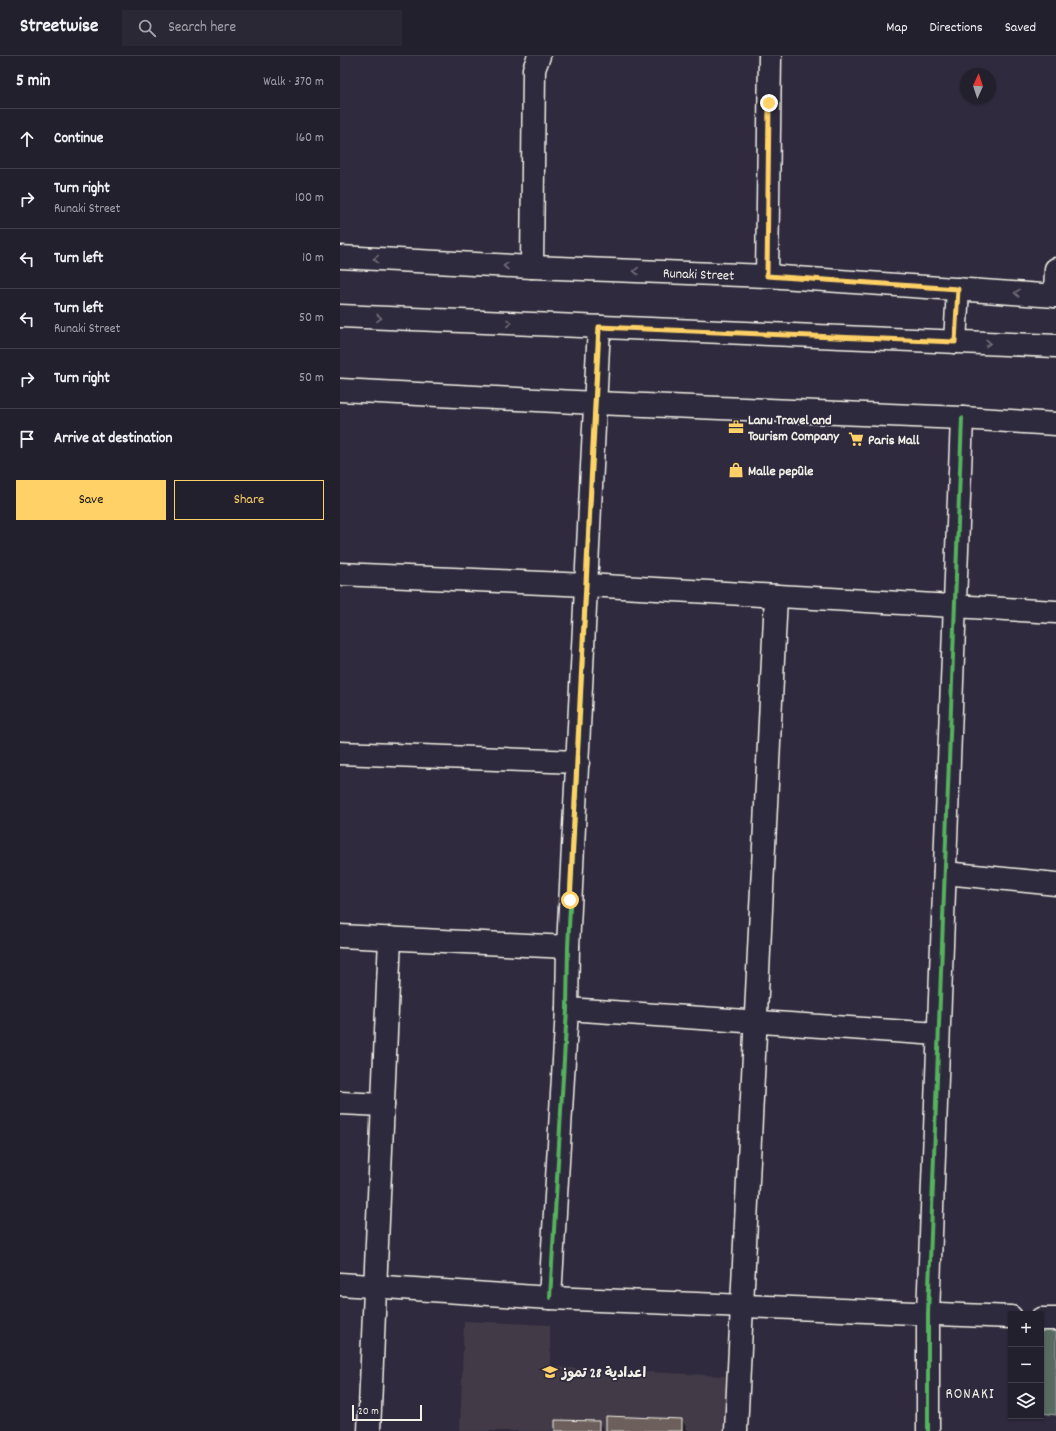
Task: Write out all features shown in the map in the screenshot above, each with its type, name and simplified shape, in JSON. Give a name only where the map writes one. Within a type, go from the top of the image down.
[{"type":"street","points":[[532,267],[534,69],[539,56]]},
{"type":"street","points":[[767,276],[770,56]]},
{"type":"street","name":"Runaki Street","points":[[340,257],[532,267],[767,276],[1056,296]]},
{"type":"street","points":[[1056,269],[1056,296]]},
{"type":"street","points":[[955,342],[958,289]]},
{"type":"street","points":[[340,316],[1056,346]]},
{"type":"street","points":[[550,1298],[567,1009],[568,947],[599,327]]},
{"type":"street","points":[[340,390],[595,403],[962,418],[1056,424]]},
{"type":"street","points":[[928,1431],[928,1314],[962,418]]},
{"type":"street","points":[[340,574],[587,585],[1056,612]]},
{"type":"street","points":[[736,1431],[776,596]]},
{"type":"street","points":[[340,753],[578,762]]},
{"type":"street","points":[[944,873],[1056,884]]},
{"type":"street","points":[[340,936],[568,947]]},
{"type":"street","points":[[369,1431],[390,938]]},
{"type":"street","points":[[567,1009],[938,1034]]},
{"type":"street","points":[[340,1103],[383,1105]]},
{"type":"street","points":[[340,1284],[375,1285],[550,1298],[1008,1317]]},
{"type":"street","points":[[1044,1319],[1056,1319]]},
{"type":"shaded area","name":"اعدادية 28 تموز","points":[[464,1321],[550,1325],[550,1367],[726,1376],[724,1431],[460,1431]]},
{"type":"green space","points":[[1044,1329],[1056,1330],[1056,1415],[1044,1413]]},
{"type":"building","points":[[606,1416],[682,1419],[682,1431],[606,1431]]},
{"type":"building","points":[[555,1420],[599,1421],[599,1431],[555,1431]]},
{"type":"cycle path","points":[[550,1298],[567,1009],[568,947],[599,327]]},
{"type":"cycle path","points":[[928,1431],[928,1314],[962,418]]},
{"type":"place","name":"Lanu Travel and Tourism Company","points":[[736,427]]},
{"type":"place","name":"Paris Mall","points":[[856,439]]},
{"type":"place","name":"Malle pepûle","points":[[736,470]]},
{"type":"place","name":"اعدادية 28 تموز","points":[[550,1372]]},
{"type":"district","name":"RONAKI","points":[[970,1393]]},
{"type":"route","points":[[570,900],[599,327],[955,342],[958,289],[767,276],[769,103]]}]
